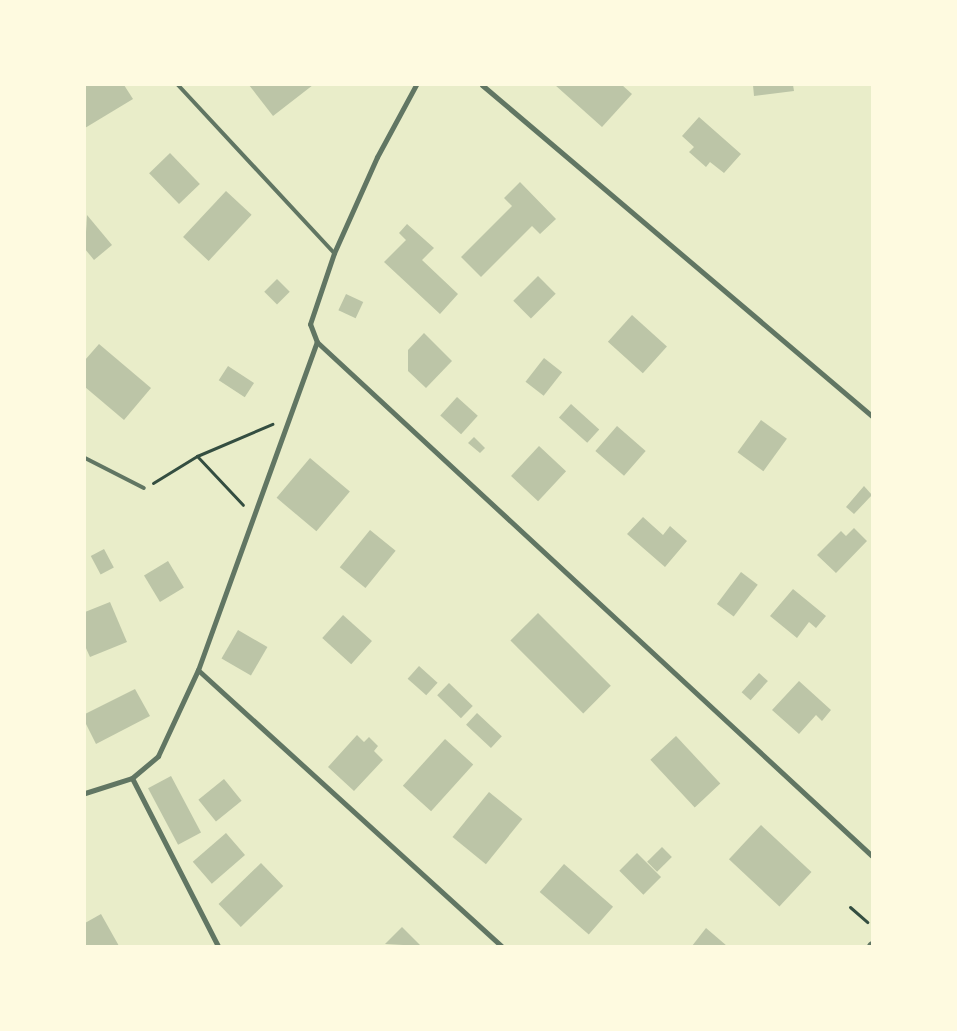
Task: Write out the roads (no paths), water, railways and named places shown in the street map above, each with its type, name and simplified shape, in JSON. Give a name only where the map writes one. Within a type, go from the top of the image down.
[{"type":"street","points":[[416,85],[377,157],[334,253],[310,324],[317,342],[872,856]]},
{"type":"street","points":[[482,85],[872,416]]},
{"type":"street","points":[[85,793],[132,778],[158,756],[198,670],[252,514],[317,342]]},
{"type":"street","points":[[198,670],[501,946]]},
{"type":"street","points":[[132,778],[218,946]]},
{"type":"lane","points":[[178,85],[334,253]]},
{"type":"lane","points":[[85,458],[144,488]]}]
